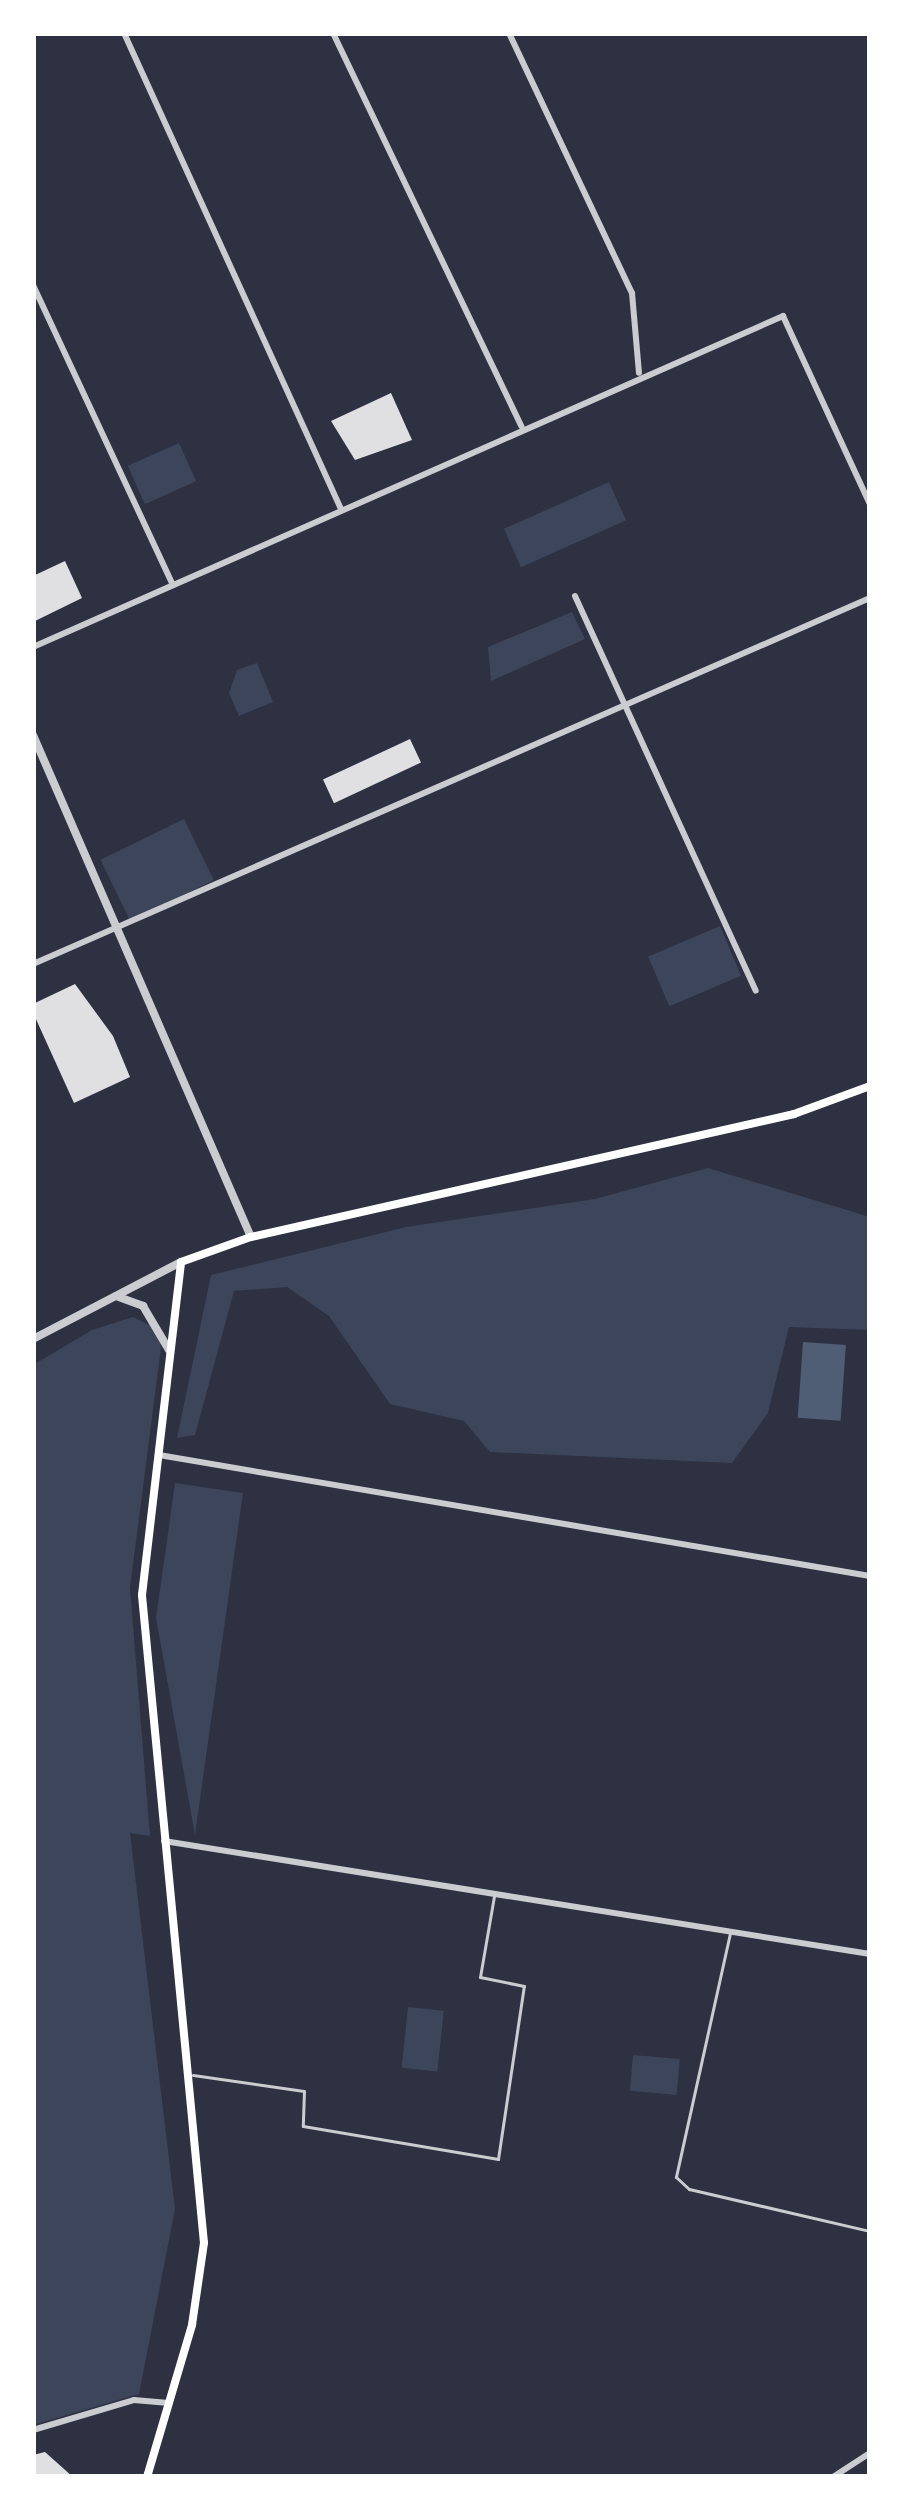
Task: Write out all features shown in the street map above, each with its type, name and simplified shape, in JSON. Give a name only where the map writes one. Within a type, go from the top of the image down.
[{"type":"main road","points":[[147,2477],[172,2404],[204,2243],[193,2075],[164,1841],[142,1595],[181,1262],[250,1237],[794,1114],[870,1086]]},
{"type":"street","points":[[124,33],[341,509]]},
{"type":"street","points":[[333,33],[521,426]]},
{"type":"street","points":[[509,33],[632,293],[639,374]]},
{"type":"street","points":[[33,285],[173,585]]},
{"type":"street","points":[[34,646],[639,374],[783,316],[870,504]]},
{"type":"street","points":[[575,596],[755,992]]},
{"type":"street","points":[[33,964],[870,598]]},
{"type":"street","points":[[33,735],[250,1237]]},
{"type":"street","points":[[33,1339],[181,1262]]},
{"type":"street","points":[[115,1295],[143,1306],[169,1351]]},
{"type":"street","points":[[156,1454],[870,1576]]},
{"type":"street","points":[[164,1841],[870,1954]]},
{"type":"street","points":[[33,2430],[134,2400],[172,2404]]},
{"type":"street","points":[[833,2477],[870,2453]]},
{"type":"lane","points":[[193,2075],[304,2091],[303,2126],[498,2159],[524,1986],[480,1977],[495,1894]]},
{"type":"lane","points":[[731,1931],[676,2177],[689,2189],[870,2231]]},
{"type":"lane","points":[[870,2328],[870,2359]]},
{"type":"shaded area","points":[[179,443],[196,481],[145,504],[128,466]]},
{"type":"shaded area","points":[[609,482],[626,520],[521,567],[504,529]]},
{"type":"shaded area","points":[[572,612],[585,639],[491,681],[488,647]]},
{"type":"shaded area","points":[[257,663],[273,702],[239,716],[229,693],[237,670]]},
{"type":"shaded area","points":[[184,819],[214,880],[130,921],[100,860]]},
{"type":"shaded area","points":[[720,926],[741,976],[669,1006],[648,956]]},
{"type":"shaded area","points":[[708,1168],[870,1217],[870,1330],[789,1327],[768,1413],[732,1463],[490,1452],[464,1421],[390,1404],[329,1316],[287,1287],[234,1291],[195,1435],[177,1438],[211,1275],[406,1227],[595,1199]]},
{"type":"shaded area","points":[[133,1317],[157,1329],[161,1348],[130,1588],[150,1836],[130,1833],[175,2209],[139,2394],[33,2425],[33,1365],[92,1330]]},
{"type":"shaded area","points":[[803,1342],[846,1345],[841,1421],[798,1418]]},
{"type":"shaded area","points":[[175,1483],[243,1493],[195,1835],[156,1618]]},
{"type":"shaded area","points":[[408,2007],[444,2011],[437,2071],[402,2068]]},
{"type":"shaded area","points":[[633,2055],[680,2059],[677,2095],[630,2091]]},
{"type":"building","points":[[391,393],[412,440],[355,460],[331,421]]},
{"type":"building","points":[[65,561],[82,598],[33,622],[33,576]]},
{"type":"building","points":[[410,739],[421,763],[334,803],[323,780]]},
{"type":"building","points":[[75,984],[113,1036],[130,1077],[74,1103],[35,1017],[35,1003]]},
{"type":"building","points":[[45,2452],[73,2477],[33,2477],[33,2455]]}]
